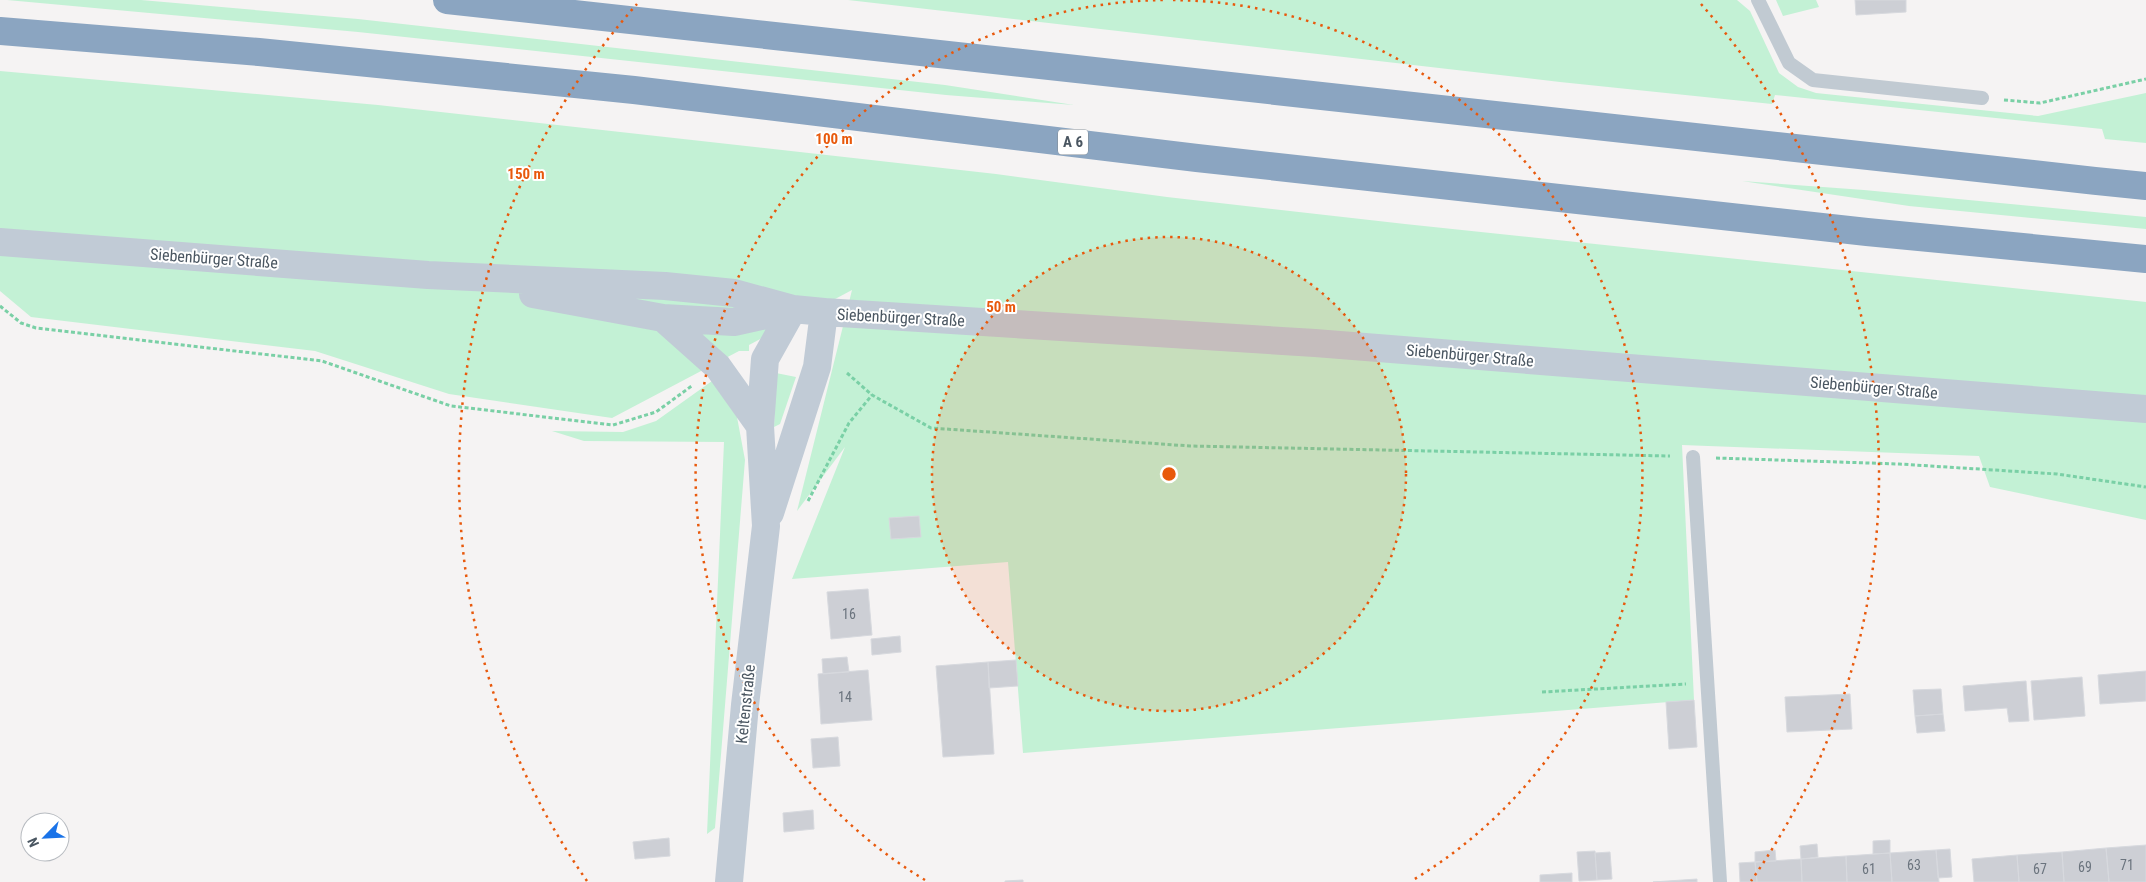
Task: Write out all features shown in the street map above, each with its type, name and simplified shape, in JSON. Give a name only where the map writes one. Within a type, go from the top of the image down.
[{"type":"highway","points":[[447,0],[1056,66],[1471,115],[2146,186]]},
{"type":"highway","name":"A 6","points":[[0,31],[259,52],[634,90],[1236,162],[1867,232],[2146,259]]},
{"type":"main road","name":"Siebenbürger Straße","points":[[0,242],[428,275],[664,286],[734,293],[793,309],[824,312],[1315,343],[2146,409]]},
{"type":"main road","name":"Siebenbürger Straße","points":[[428,275],[662,318],[734,322],[793,309]]},
{"type":"main road","name":"Keltenstraße","points":[[729,882],[744,714],[766,526],[760,426],[765,359],[793,309]]},
{"type":"main road","name":"Keltenstraße","points":[[766,526],[817,367],[824,312]]},
{"type":"main road","points":[[662,318],[718,367],[760,426]]},
{"type":"lane","points":[[1758,0],[1789,63],[1813,80],[1982,98]]},
{"type":"lane","points":[[1693,457],[1720,882]]},
{"type":"path","points":[[1982,98],[2040,103],[2146,79]]},
{"type":"path","points":[[0,306],[21,323],[36,328],[322,360],[451,406],[613,425],[656,412],[718,367]]},
{"type":"path","points":[[817,367],[846,372],[872,396],[931,428],[1190,446],[1693,457],[1899,464],[2057,474],[2146,487]]},
{"type":"path","points":[[805,506],[849,423],[872,396]]},
{"type":"path","points":[[1542,692],[1688,684]]},
{"type":"green space","points":[[7,0],[141,0],[358,19],[945,85],[1074,105],[946,95],[358,32]]},
{"type":"green space","points":[[848,0],[1737,0],[1750,11],[1779,73],[1798,87],[1816,93],[2038,116],[2146,93],[2146,143],[2105,139],[2102,129],[1775,95],[1772,104],[1560,82]]},
{"type":"green space","points":[[1776,0],[1816,0],[1819,7],[1783,16]]},
{"type":"green space","points":[[0,71],[378,105],[996,174],[1167,197],[1405,224],[2146,302],[2146,520],[1990,487],[1979,456],[1682,445],[1694,700],[1023,753],[1008,562],[792,579],[845,447],[797,511],[852,290],[749,345],[749,351],[739,351],[612,418],[449,394],[315,351],[31,317],[0,291]]},
{"type":"green space","points":[[1742,181],[1864,190],[2146,217],[2146,229],[1909,206]]},
{"type":"green space","points":[[776,373],[796,377],[780,424],[774,427]]},
{"type":"green space","points":[[712,381],[737,417],[745,460],[715,828],[707,834],[724,442],[584,441],[552,431],[623,432],[656,421]]},
{"type":"building","points":[[1855,0],[1906,0],[1906,12],[1856,15]]},
{"type":"building","points":[[919,516],[921,537],[891,539],[889,518]]},
{"type":"building","points":[[868,589],[872,635],[831,639],[827,592]]},
{"type":"building","points":[[900,636],[901,652],[872,655],[871,639]]},
{"type":"building","points":[[847,657],[849,672],[823,674],[822,659]]},
{"type":"building","points":[[1016,660],[1018,686],[989,688],[988,662]]},
{"type":"building","points":[[988,662],[994,754],[943,757],[936,666]]},
{"type":"building","points":[[868,670],[872,720],[821,724],[818,674]]},
{"type":"building","points":[[2146,671],[2146,701],[2100,704],[2098,675]]},
{"type":"building","points":[[2082,677],[2085,716],[2034,720],[2031,681]]},
{"type":"building","points":[[2026,681],[2029,721],[2009,722],[2007,708],[1965,711],[1963,686]]},
{"type":"building","points":[[1941,689],[1943,714],[1915,716],[1913,690]]},
{"type":"building","points":[[1850,694],[1852,729],[1787,732],[1785,697]]},
{"type":"building","points":[[1694,700],[1697,747],[1669,749],[1666,702]]},
{"type":"building","points":[[1943,714],[1945,731],[1917,733],[1915,716]]},
{"type":"building","points":[[838,737],[840,766],[813,768],[811,739]]},
{"type":"building","points":[[813,810],[814,829],[784,832],[783,813]]},
{"type":"building","points":[[669,838],[670,856],[635,859],[633,842]]},
{"type":"building","points":[[1890,840],[1890,853],[1873,854],[1873,841]]},
{"type":"building","points":[[1817,844],[1818,857],[1801,859],[1800,846]]},
{"type":"building","points":[[2146,845],[2146,882],[2109,882],[2106,848]]},
{"type":"building","points":[[2106,848],[2109,882],[2064,882],[2062,852]]},
{"type":"building","points":[[1950,849],[1952,877],[1938,878],[1936,850]]},
{"type":"building","points":[[1775,850],[1776,861],[1755,862],[1755,852]]},
{"type":"building","points":[[1936,850],[1939,882],[1892,882],[1890,853]]},
{"type":"building","points":[[1595,851],[1597,880],[1579,881],[1577,852]]},
{"type":"building","points":[[1610,852],[1612,879],[1597,880],[1595,853]]},
{"type":"building","points":[[2062,852],[2064,882],[2019,882],[2017,855]]},
{"type":"building","points":[[1890,853],[1892,882],[1847,882],[1846,856]]},
{"type":"building","points":[[2017,855],[2019,882],[1974,882],[1972,859]]},
{"type":"building","points":[[1846,856],[1847,882],[1802,882],[1801,859]]},
{"type":"building","points":[[1801,859],[1802,882],[1757,882],[1755,862]]},
{"type":"building","points":[[1755,862],[1757,882],[1740,882],[1739,863]]},
{"type":"building","points":[[1572,873],[1572,882],[1540,882],[1540,875]]},
{"type":"building","points":[[1697,879],[1697,882],[1653,882]]},
{"type":"building","points":[[1023,880],[1023,882],[1005,882],[1005,881]]}]
